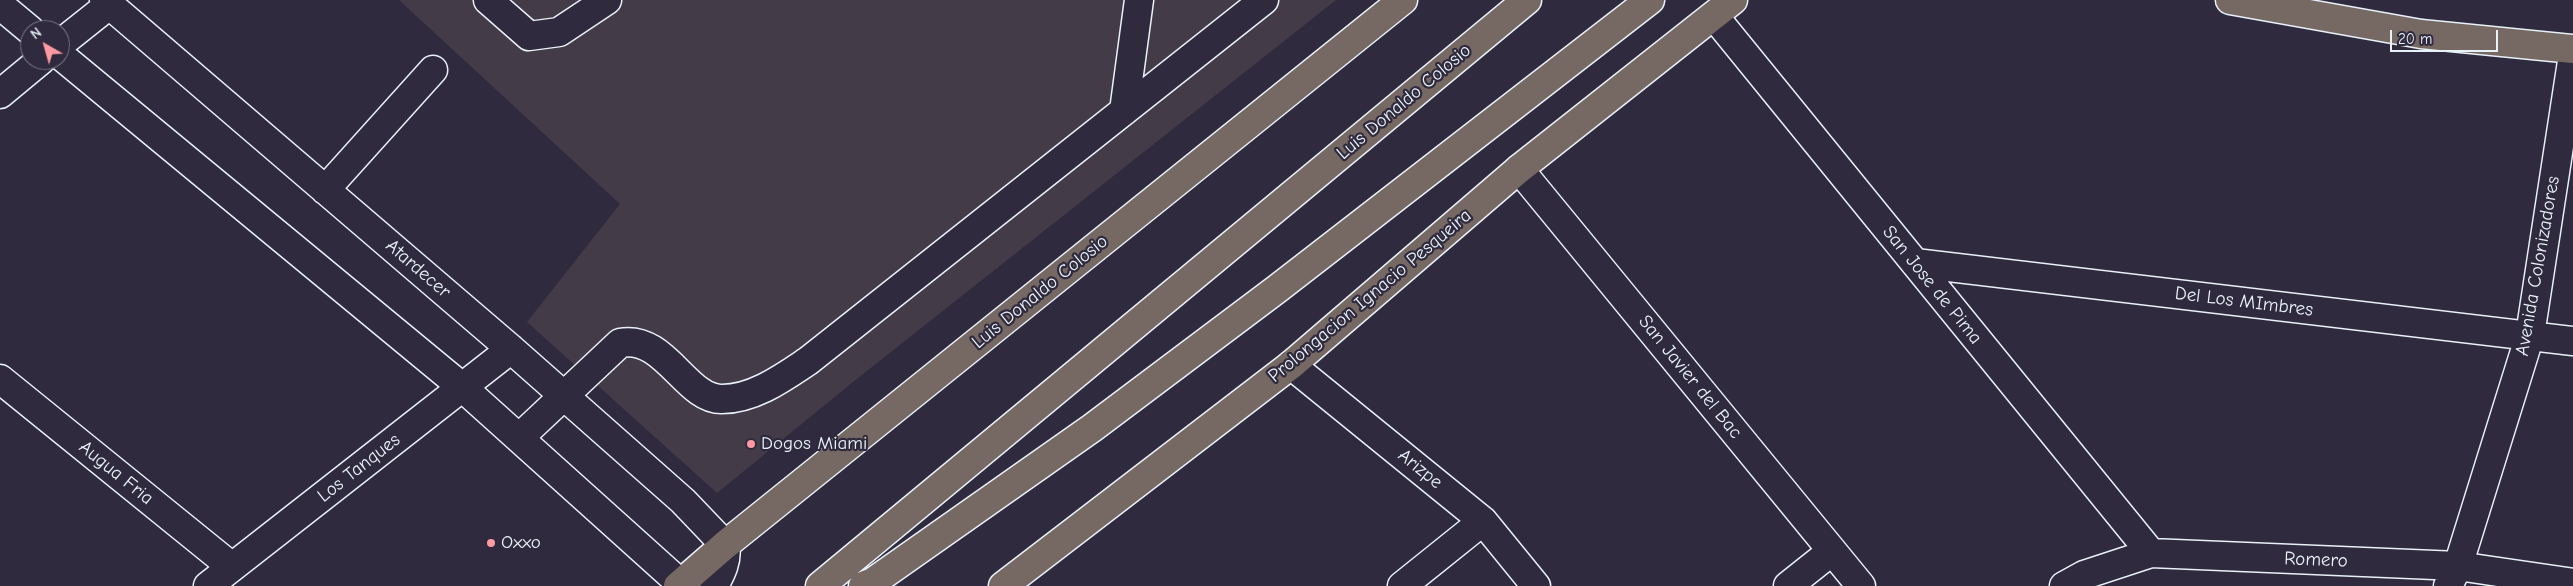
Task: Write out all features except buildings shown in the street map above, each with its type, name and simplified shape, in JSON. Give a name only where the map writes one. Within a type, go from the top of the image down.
[{"type":"main road","name":"Luis Donaldo Colosio","points":[[820,586],[1527,0]]},
{"type":"main road","points":[[863,586],[873,582],[1107,416],[1277,289],[1650,0]]},
{"type":"main road","points":[[2230,0],[2421,34],[2573,49]]},
{"type":"main road","name":"Luis Donaldo Colosio","points":[[679,585],[725,545],[1398,2]]},
{"type":"main road","name":"Prolongacion Ignacio Pesqueira","points":[[1003,586],[1291,365],[1520,169],[1724,8]]},
{"type":"street","points":[[488,0],[529,36],[559,32],[607,0]]},
{"type":"street","points":[[1124,111],[1139,0]]},
{"type":"street","points":[[519,438],[611,350],[620,343],[630,340],[649,347],[708,396],[722,400],[738,397],[780,380],[816,354],[1264,0]]},
{"type":"street","points":[[70,35],[106,2]]},
{"type":"street","name":"Atardecer","points":[[106,2],[511,349],[683,501],[725,545]]},
{"type":"street","points":[[0,5],[20,22]]},
{"type":"street","name":"San Jose de Pima","points":[[1724,8],[1915,263],[2151,553]]},
{"type":"street","name":"Avenida Colonizadores","points":[[2453,576],[2530,335],[2573,55]]},
{"type":"street","points":[[70,63],[462,387],[679,585]]},
{"type":"street","points":[[0,94],[29,70]]},
{"type":"street","points":[[325,190],[433,70]]},
{"type":"street","name":"San Javier del Bac","points":[[1520,169],[1861,586]]},
{"type":"street","name":"Del Los MImbres","points":[[1915,263],[2573,341]]},
{"type":"street","name":"Los Tanques","points":[[208,586],[511,349]]},
{"type":"street","name":"Arizpe","points":[[1291,365],[1483,521],[1536,586]]},
{"type":"street","name":"Augua Fria","points":[[0,379],[232,567]]},
{"type":"street","points":[[1402,586],[1483,521]]},
{"type":"street","points":[[714,586],[722,572],[727,554],[725,545]]},
{"type":"street","points":[[1788,586],[1832,551]]},
{"type":"street","name":"Romero","points":[[2064,586],[2084,575],[2151,553],[2453,576],[2573,583]]},
{"type":"shaded area","points":[[399,0],[1336,0],[853,382],[717,493],[527,322],[620,204]]},
{"type":"place","name":"Dogos Miami","points":[[751,444]]},
{"type":"place","name":"Oxxo","points":[[491,543]]}]
